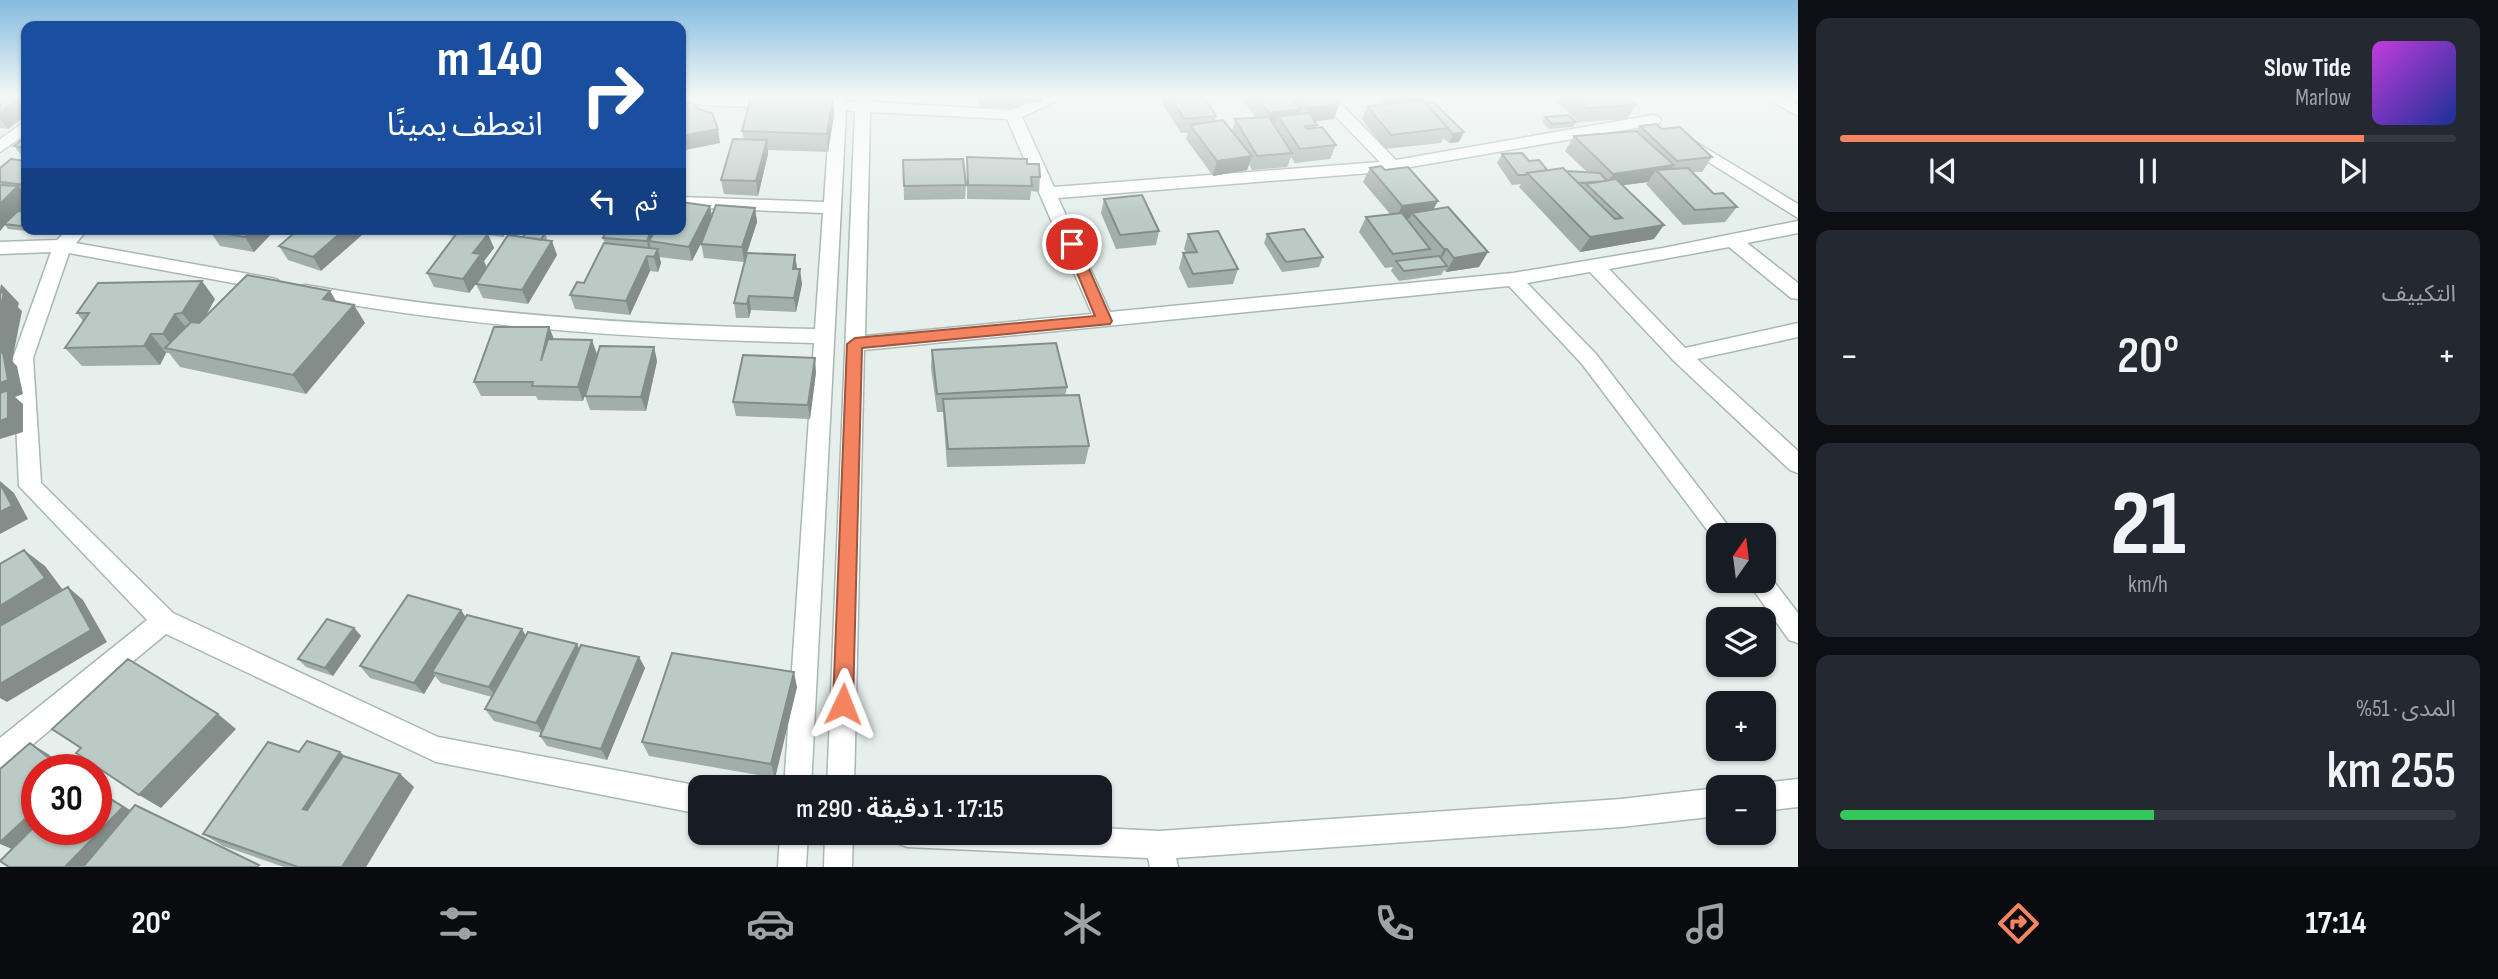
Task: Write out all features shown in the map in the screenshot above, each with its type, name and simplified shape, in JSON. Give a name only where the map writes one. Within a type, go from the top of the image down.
[{"type":"street","points":[[798,775],[825,336],[833,137]]},
{"type":"street","points":[[841,775],[862,137]]},
{"type":"street","points":[[1023,137],[1104,321]]},
{"type":"street","points":[[1365,137],[1392,165]]},
{"type":"street","points":[[1049,193],[1392,165],[1589,137]]},
{"type":"street","points":[[1680,137],[1798,212]]},
{"type":"street","points":[[686,202],[832,208]]},
{"type":"street","points":[[855,344],[1513,279],[1798,227]]},
{"type":"street","points":[[73,235],[62,246],[23,358],[30,486],[164,621],[436,749],[688,798]]},
{"type":"street","points":[[1732,240],[1798,293]]},
{"type":"street","points":[[0,247],[62,246],[399,308],[670,333],[825,336]]},
{"type":"street","points":[[1595,265],[1681,356],[1798,464]]},
{"type":"street","points":[[1513,279],[1589,359],[1715,523]]},
{"type":"street","points":[[1681,356],[1798,330]]},
{"type":"street","points":[[1769,593],[1798,632]]},
{"type":"street","points":[[0,755],[164,621]]},
{"type":"street","points":[[1776,796],[1798,793]]},
{"type":"street","points":[[1040,845],[1162,856],[1706,803]]},
{"type":"street","points":[[792,867],[793,845]]},
{"type":"street","points":[[838,867],[839,845]]},
{"type":"building","points":[[1199,137],[1237,137],[1252,156],[1217,161]]},
{"type":"building","points":[[1246,137],[1282,137],[1292,153],[1257,156]]},
{"type":"building","points":[[1292,137],[1330,137],[1336,145],[1300,149]]},
{"type":"building","points":[[1575,137],[1643,137],[1674,165],[1613,174]]},
{"type":"building","points":[[1652,137],[1691,137],[1712,157],[1677,161]]},
{"type":"building","points":[[733,139],[767,140],[756,181],[721,180]]},
{"type":"building","points":[[1522,153],[1529,161],[1539,160],[1547,170],[1518,175],[1502,154]]},
{"type":"building","points":[[967,157],[1027,159],[1027,164],[1039,164],[1040,177],[1031,177],[1032,186],[968,185]]},
{"type":"building","points":[[11,159],[21,160],[21,184],[0,182],[0,168]]},
{"type":"building","points":[[963,159],[966,185],[904,186],[903,160]]},
{"type":"building","points":[[1381,166],[1385,170],[1408,167],[1438,201],[1402,206],[1370,168]]},
{"type":"building","points":[[1563,168],[1615,219],[1622,218],[1586,184],[1616,179],[1664,225],[1590,237],[1527,173]]},
{"type":"building","points":[[1688,168],[1714,194],[1723,193],[1737,207],[1695,210],[1656,170]]},
{"type":"building","points":[[1566,171],[1600,173],[1607,181],[1578,183]]},
{"type":"building","points":[[0,185],[18,186],[0,204]]},
{"type":"building","points":[[1142,195],[1159,231],[1120,235],[1104,199]]},
{"type":"building","points":[[686,203],[710,206],[689,247],[649,241],[652,235],[686,235]]},
{"type":"building","points":[[716,205],[755,208],[742,247],[701,244]]},
{"type":"building","points":[[1448,207],[1488,252],[1454,258],[1412,213]]},
{"type":"building","points":[[18,211],[21,211],[21,226],[4,224]]},
{"type":"building","points":[[1402,213],[1430,249],[1393,254],[1366,217]]},
{"type":"building","points":[[1304,229],[1323,257],[1286,262],[1267,234]]},
{"type":"building","points":[[1218,231],[1238,269],[1193,274],[1183,253],[1197,252],[1188,234]]},
{"type":"building","points":[[292,235],[338,235],[313,257],[279,246]]},
{"type":"building","points":[[456,235],[487,235],[473,253],[481,254],[463,279],[427,273]]},
{"type":"building","points":[[508,235],[552,241],[522,290],[476,284]]},
{"type":"building","points":[[524,235],[544,235],[541,240],[523,237]]},
{"type":"building","points":[[604,235],[650,235],[647,241],[603,238]]},
{"type":"building","points":[[604,243],[658,249],[654,257],[647,256],[626,301],[570,295],[577,282],[584,283]]},
{"type":"building","points":[[747,253],[795,255],[793,269],[800,269],[794,298],[749,296],[747,304],[734,303]]},
{"type":"building","points":[[1439,256],[1447,266],[1404,271],[1396,261]]},
{"type":"building","points":[[247,275],[330,291],[323,299],[354,305],[293,375],[165,348],[191,322],[199,323]]},
{"type":"building","points":[[202,281],[182,313],[175,314],[163,334],[151,334],[144,346],[65,348],[89,313],[77,313],[98,283]]},
{"type":"building","points":[[4,292],[0,312],[0,293]]},
{"type":"building","points":[[494,327],[549,327],[541,361],[548,339],[592,340],[578,387],[532,386],[533,382],[474,382]]},
{"type":"building","points":[[1056,343],[1067,387],[937,394],[932,350]]},
{"type":"building","points":[[600,346],[654,347],[641,397],[585,396]]},
{"type":"building","points":[[3,352],[8,380],[0,383],[0,353]]},
{"type":"building","points":[[743,355],[815,358],[808,405],[733,402]]},
{"type":"building","points":[[8,390],[8,418],[0,421],[0,393]]},
{"type":"building","points":[[1079,395],[1089,446],[948,449],[943,399]]},
{"type":"building","points":[[0,483],[12,506],[0,512]]},
{"type":"building","points":[[24,550],[45,578],[0,606],[0,564]]},
{"type":"building","points":[[68,587],[91,630],[0,684],[0,626]]},
{"type":"building","points":[[408,595],[461,610],[414,683],[360,666]]},
{"type":"building","points":[[467,615],[522,629],[489,687],[432,672]]},
{"type":"building","points":[[327,619],[354,628],[325,668],[298,659]]},
{"type":"building","points":[[528,632],[577,644],[536,723],[485,709]]},
{"type":"building","points":[[581,645],[639,657],[601,749],[540,736]]},
{"type":"building","points":[[672,653],[794,672],[771,764],[642,742]]},
{"type":"building","points":[[128,659],[218,714],[139,795],[112,777],[112,754],[78,754],[81,748],[52,729]]},
{"type":"building","points":[[307,741],[340,752],[303,809],[307,810],[343,756],[400,774],[342,867],[298,867],[203,834],[268,742],[299,752]]},
{"type":"building","points":[[30,743],[44,754],[21,754],[21,823],[0,842],[0,769]]},
{"type":"building","points":[[112,800],[123,807],[112,818]]},
{"type":"building","points":[[135,805],[259,865],[83,867],[101,845],[112,845],[112,832]]},
{"type":"building","points":[[21,840],[21,845],[86,845],[65,867],[9,867],[0,861]]},
{"type":"route","points":[[843,704],[855,344],[1104,321],[1072,244]]}]
